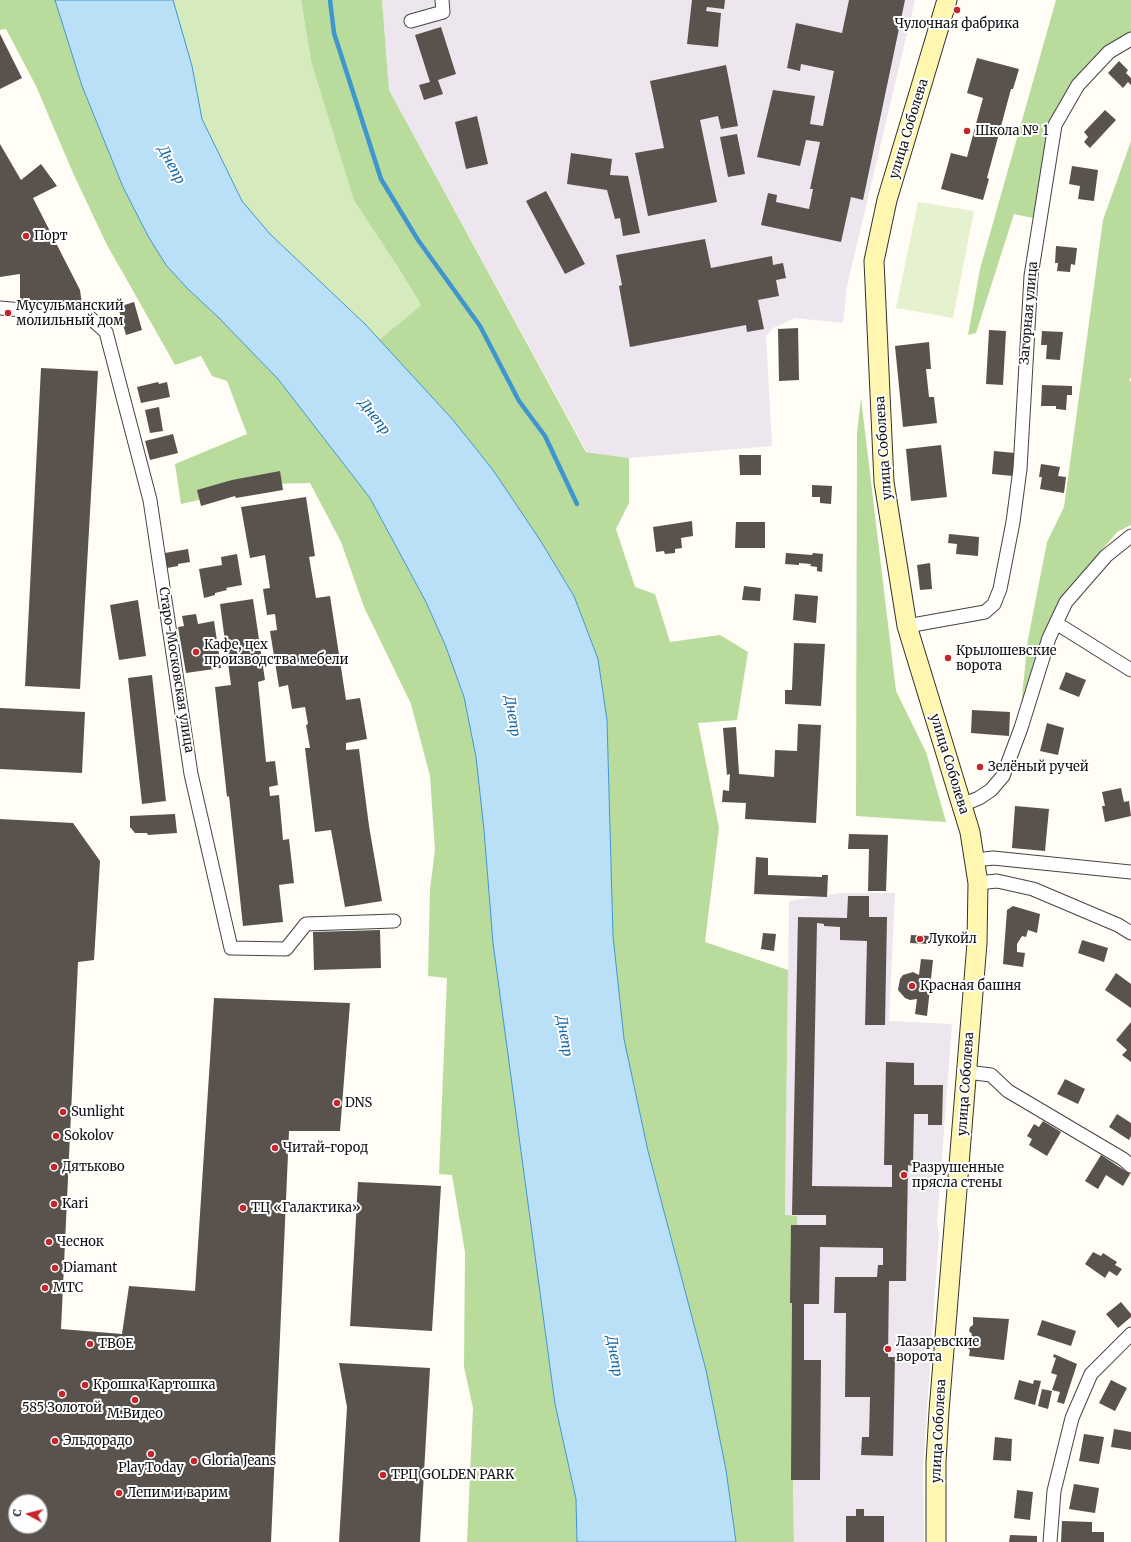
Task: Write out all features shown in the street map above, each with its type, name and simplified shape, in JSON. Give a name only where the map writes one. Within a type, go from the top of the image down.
[{"type":"main road","name":"улица Соболева","points":[[936,1542],[936,1462],[939,1411],[978,930],[978,883],[970,832],[907,626],[884,482],[874,261],[887,200],[947,0]]},
{"type":"street","points":[[411,21],[443,12],[442,0]]},
{"type":"street","name":"Загорная улица","points":[[907,626],[985,612],[994,604],[1000,589],[1013,522],[1020,469],[1031,276],[1055,125],[1078,85],[1109,52],[1131,39]]},
{"type":"street","name":"Старо-Московская улица","points":[[0,308],[88,316],[106,332],[150,500],[192,774],[231,948],[286,949],[306,924],[394,920]]},
{"type":"street","points":[[962,805],[979,798],[991,790],[1002,776],[1021,728],[1049,638],[1066,602],[1106,556],[1131,536]]},
{"type":"street","points":[[1056,623],[1131,670]]},
{"type":"street","points":[[975,860],[993,858],[1131,872]]},
{"type":"street","points":[[978,883],[997,881],[1032,889],[1130,931]]},
{"type":"street","points":[[967,1072],[990,1075],[1008,1091],[1123,1159],[1131,1166]]},
{"type":"street","points":[[1050,1542],[1054,1491],[1072,1418],[1091,1374],[1131,1334]]},
{"type":"shaded area","points":[[382,0],[915,0],[847,286],[843,323],[795,318],[773,328],[766,336],[772,446],[629,458],[587,452],[389,90]]},
{"type":"shaded area","points":[[840,893],[895,893],[889,1021],[952,1024],[937,1223],[939,1233],[923,1468],[924,1542],[794,1542],[793,1486],[799,1364],[797,1217],[785,1216],[789,901]]},
{"type":"green space","points":[[0,0],[55,0],[82,86],[123,187],[148,236],[166,265],[278,379],[370,498],[426,602],[446,647],[464,697],[476,757],[484,830],[493,943],[555,1404],[576,1499],[577,1542],[467,1542],[473,1408],[464,1367],[465,1252],[452,1175],[439,1174],[447,978],[428,976],[430,889],[435,850],[430,776],[411,704],[364,607],[341,542],[310,483],[269,484],[181,504],[175,464],[247,434],[227,381],[212,376],[201,356],[175,365],[107,245],[73,173],[36,86],[6,29],[0,30]]},
{"type":"green space","points":[[173,0],[301,0],[311,61],[396,264],[421,305],[379,340],[365,324],[270,234],[242,201],[202,119],[192,66]]},
{"type":"green space","points":[[301,0],[382,0],[389,90],[586,452],[629,458],[629,503],[616,529],[635,587],[655,594],[670,642],[720,635],[748,652],[737,720],[698,723],[719,828],[705,942],[788,970],[785,1215],[797,1216],[799,1364],[793,1486],[794,1542],[736,1542],[726,1470],[706,1370],[648,1151],[624,1039],[613,936],[607,720],[598,659],[574,596],[540,540],[493,470],[453,420],[379,340],[421,305],[354,200],[311,61]]},
{"type":"green space","points":[[1056,0],[1131,0],[1131,35],[1051,124],[1033,218],[1014,214],[976,333],[968,335],[980,269]]},
{"type":"green space","points":[[1131,141],[1131,377],[1129,380],[1131,382],[1131,525],[1117,532],[1062,597],[1021,706],[1028,639],[1047,542],[1064,507],[1103,220]]},
{"type":"green space","points":[[918,202],[974,211],[953,318],[896,308]]},
{"type":"green space","points":[[861,398],[896,691],[926,752],[946,822],[856,816],[857,433]]},
{"type":"water","name":"Днепр","points":[[55,0],[173,0],[192,66],[202,119],[242,201],[270,234],[365,324],[453,420],[493,470],[540,540],[574,596],[598,659],[607,720],[613,936],[624,1039],[648,1151],[706,1370],[726,1470],[736,1542],[577,1542],[576,1499],[555,1404],[493,943],[484,830],[476,757],[464,697],[446,647],[426,602],[370,498],[278,379],[166,265],[148,236],[123,187],[82,86]]},
{"type":"building","points":[[692,0],[725,0],[724,9],[707,7],[706,11],[721,13],[718,47],[687,44]]},
{"type":"building","points":[[849,0],[905,0],[863,200],[851,197],[841,242],[761,225],[768,193],[777,195],[776,202],[809,209],[813,189],[810,189],[820,142],[806,140],[800,166],[757,157],[773,90],[815,96],[810,124],[823,126],[834,71],[801,64],[800,71],[787,68],[796,23],[842,33]]},
{"type":"building","points":[[441,27],[456,74],[438,80],[443,94],[424,100],[419,85],[430,82],[415,35]]},
{"type":"building","points":[[0,34],[22,78],[0,89]]},
{"type":"building","points":[[977,58],[1019,69],[1013,89],[1011,89],[987,178],[989,179],[983,200],[941,189],[951,153],[967,157],[983,98],[967,93]]},
{"type":"building","points":[[1119,61],[1128,70],[1126,73],[1131,78],[1131,85],[1128,82],[1123,88],[1108,73]]},
{"type":"building","points":[[726,65],[738,126],[721,129],[718,116],[700,120],[717,202],[648,216],[635,153],[664,148],[650,81]]},
{"type":"building","points":[[1105,110],[1116,120],[1090,148],[1084,142],[1088,137],[1084,132]]},
{"type":"building","points":[[477,116],[488,164],[466,169],[455,122]]},
{"type":"building","points":[[737,134],[745,174],[728,177],[720,137]]},
{"type":"building","name":"Порт","points":[[0,144],[21,180],[41,164],[57,186],[33,198],[80,290],[83,311],[20,300],[20,274],[0,277]]},
{"type":"building","points":[[571,153],[612,159],[610,175],[628,176],[640,233],[623,236],[620,218],[615,219],[607,190],[567,184]]},
{"type":"building","points":[[1072,166],[1098,170],[1094,201],[1078,199],[1080,186],[1069,184]]},
{"type":"building","points":[[546,191],[585,264],[565,274],[526,201]]},
{"type":"building","points":[[705,239],[711,268],[772,256],[773,265],[783,263],[786,278],[776,280],[779,296],[758,300],[764,329],[747,332],[746,325],[630,347],[619,286],[622,285],[616,255]]},
{"type":"building","points":[[1056,246],[1077,248],[1075,265],[1071,264],[1070,272],[1057,271],[1058,263],[1055,263]]},
{"type":"building","points":[[134,302],[142,330],[126,335],[118,307]]},
{"type":"building","points":[[798,328],[799,380],[779,381],[778,329]]},
{"type":"building","points":[[989,330],[1006,331],[1003,385],[986,384]]},
{"type":"building","points":[[1042,331],[1063,332],[1060,360],[1046,359],[1047,345],[1041,345]]},
{"type":"building","points":[[929,342],[931,369],[926,369],[929,397],[934,397],[937,423],[903,427],[895,346]]},
{"type":"building","points":[[41,368],[98,371],[80,689],[25,686]]},
{"type":"building","points":[[158,382],[159,384],[167,382],[170,397],[141,403],[137,387]]},
{"type":"building","points":[[1042,385],[1072,386],[1072,395],[1067,395],[1066,410],[1056,409],[1056,406],[1041,406]]},
{"type":"building","points":[[159,407],[163,431],[150,433],[145,410]]},
{"type":"building","points":[[173,434],[178,453],[150,460],[145,441]]},
{"type":"building","points":[[941,445],[947,497],[911,501],[906,449]]},
{"type":"building","points":[[994,451],[1015,453],[1013,476],[992,474]]},
{"type":"building","points":[[739,455],[761,455],[761,475],[740,475]]},
{"type":"building","points":[[1041,464],[1060,467],[1058,476],[1066,477],[1064,493],[1040,489],[1042,477],[1039,477]]},
{"type":"building","points":[[280,471],[283,490],[236,498],[235,496],[201,506],[197,490],[232,480]]},
{"type":"building","points":[[812,485],[832,486],[831,504],[820,503],[820,497],[812,497]]},
{"type":"building","points":[[306,497],[315,556],[309,557],[316,598],[330,596],[346,700],[360,698],[367,739],[346,743],[346,750],[359,749],[369,826],[382,901],[345,907],[331,830],[315,832],[305,748],[310,748],[305,707],[292,709],[288,685],[279,687],[270,631],[277,630],[275,614],[267,615],[263,589],[270,588],[265,555],[250,558],[241,507]]},
{"type":"building","points":[[692,521],[693,536],[681,538],[682,548],[675,549],[675,553],[665,554],[664,551],[656,552],[653,527]]},
{"type":"building","points":[[736,522],[765,522],[765,548],[735,548]]},
{"type":"building","points":[[949,534],[979,537],[978,556],[956,554],[957,544],[948,543]]},
{"type":"building","points":[[188,549],[190,562],[167,568],[165,553]]},
{"type":"building","points":[[786,553],[812,555],[813,553],[823,554],[822,572],[817,571],[817,567],[810,566],[811,564],[785,564]]},
{"type":"building","points":[[237,554],[242,585],[226,588],[227,590],[204,598],[199,569],[222,565],[221,557]]},
{"type":"building","points":[[930,563],[932,589],[920,590],[917,565]]},
{"type":"building","points":[[744,586],[761,588],[760,601],[742,600]]},
{"type":"building","points":[[795,594],[818,596],[816,623],[793,620]]},
{"type":"building","points":[[253,599],[265,680],[258,682],[266,762],[275,761],[278,785],[269,787],[270,796],[279,795],[283,840],[289,839],[294,883],[279,885],[283,922],[243,926],[229,796],[227,797],[215,687],[231,685],[220,604]]},
{"type":"building","points":[[138,600],[146,656],[119,660],[110,605]]},
{"type":"building","points":[[196,614],[198,624],[214,621],[221,668],[186,673],[178,627],[184,626],[182,616]]},
{"type":"building","points":[[794,643],[825,644],[821,706],[785,704],[785,690],[792,690]]},
{"type":"building","points":[[1066,672],[1086,680],[1079,697],[1059,689]]},
{"type":"building","points":[[152,675],[166,801],[142,804],[128,678]]},
{"type":"building","points":[[0,708],[85,712],[82,773],[0,769]]},
{"type":"building","points":[[972,710],[1010,712],[1009,736],[971,733]]},
{"type":"building","points":[[1047,723],[1064,728],[1058,755],[1040,751]]},
{"type":"building","points":[[798,724],[821,725],[816,823],[745,819],[746,803],[722,802],[723,790],[729,791],[730,774],[727,775],[723,728],[736,727],[739,774],[774,777],[775,750],[797,751]]},
{"type":"building","points":[[1121,788],[1124,802],[1129,801],[1131,816],[1105,822],[1102,806],[1105,806],[1102,792]]},
{"type":"building","points":[[1015,806],[1049,809],[1045,851],[1012,848]]},
{"type":"building","points":[[175,814],[177,833],[148,835],[147,833],[135,833],[130,827],[130,816]]},
{"type":"building","name":"ТЦ «Галактика»","points":[[0,819],[73,823],[100,861],[94,960],[78,962],[61,1329],[122,1334],[129,1286],[195,1291],[214,998],[350,1003],[340,1131],[289,1131],[271,1542],[0,1542]]},
{"type":"building","points":[[849,834],[888,835],[886,891],[868,891],[869,849],[848,849]]},
{"type":"building","points":[[756,857],[768,858],[768,875],[822,877],[822,875],[828,875],[827,897],[754,894]]},
{"type":"building","points":[[848,896],[869,896],[869,917],[887,917],[885,1025],[865,1025],[867,941],[840,940],[840,927],[824,926],[824,924],[817,923],[812,1186],[892,1187],[892,1165],[884,1165],[886,1062],[914,1063],[914,1085],[943,1085],[942,1125],[928,1125],[928,1114],[914,1114],[913,1166],[908,1165],[906,1281],[889,1281],[888,1357],[895,1357],[893,1456],[861,1455],[862,1437],[869,1437],[870,1397],[845,1397],[846,1313],[834,1313],[835,1277],[877,1277],[878,1265],[883,1265],[883,1248],[820,1247],[819,1304],[804,1304],[804,1360],[821,1360],[820,1480],[791,1480],[791,1225],[826,1225],[826,1215],[792,1215],[798,917],[847,918]]},
{"type":"building","points":[[1013,906],[1040,914],[1037,933],[1028,930],[1026,937],[1022,936],[1017,944],[1017,952],[1025,953],[1023,967],[1003,964],[1007,910]]},
{"type":"building","points":[[380,930],[381,968],[314,970],[313,932]]},
{"type":"building","points":[[763,933],[776,934],[774,951],[761,949]]},
{"type":"building","name":"Лукойл","points":[[911,935],[930,936],[929,944],[910,943]]},
{"type":"building","points":[[1082,940],[1108,948],[1104,962],[1078,953]]},
{"type":"building","points":[[921,959],[933,960],[927,1016],[915,1014],[917,999],[910,1000],[905,998],[898,990],[900,979],[903,975],[913,972],[919,975]]},
{"type":"building","points":[[1116,973],[1131,984],[1131,1008],[1105,990]]},
{"type":"building","points":[[1131,1022],[1131,1062],[1122,1055],[1127,1050],[1116,1040]]},
{"type":"building","points":[[1065,1079],[1085,1089],[1078,1104],[1057,1094]]},
{"type":"building","points":[[1117,1114],[1131,1123],[1131,1136],[1129,1140],[1109,1127]]},
{"type":"building","points":[[1043,1121],[1061,1132],[1047,1156],[1029,1145],[1032,1139],[1027,1136],[1034,1124],[1039,1127]]},
{"type":"building","points":[[1101,1155],[1130,1174],[1123,1186],[1106,1175],[1098,1189],[1085,1181]]},
{"type":"building","points":[[358,1182],[441,1186],[432,1331],[350,1326]]},
{"type":"building","points":[[1093,1252],[1101,1256],[1103,1253],[1117,1262],[1115,1265],[1122,1269],[1117,1276],[1109,1271],[1105,1278],[1085,1264]]},
{"type":"building","points":[[1121,1302],[1131,1314],[1131,1317],[1118,1328],[1106,1314]]},
{"type":"building","points":[[973,1317],[1009,1319],[1004,1360],[969,1356],[970,1350],[967,1347],[971,1340],[972,1334],[969,1331],[970,1327],[973,1325]]},
{"type":"building","points":[[1042,1320],[1076,1331],[1071,1346],[1037,1335]]},
{"type":"building","points":[[1054,1354],[1077,1364],[1064,1404],[1057,1402],[1060,1392],[1052,1390],[1057,1375],[1051,1373],[1056,1358],[1053,1357]]},
{"type":"building","name":"ТРЦ GOLDEN PARK","points":[[339,1363],[430,1368],[420,1542],[339,1542],[347,1407]]},
{"type":"building","points":[[1019,1380],[1033,1384],[1034,1380],[1041,1381],[1035,1405],[1014,1399]]},
{"type":"building","points":[[1111,1380],[1127,1388],[1115,1411],[1099,1403]]},
{"type":"building","points":[[1042,1389],[1052,1391],[1048,1409],[1038,1406]]},
{"type":"building","points":[[1114,1429],[1131,1432],[1131,1450],[1111,1447]]},
{"type":"building","points":[[1084,1434],[1104,1437],[1099,1464],[1079,1461]]},
{"type":"building","points":[[995,1437],[1012,1439],[1011,1461],[993,1460]]},
{"type":"building","points":[[1074,1484],[1099,1488],[1095,1513],[1069,1509]]},
{"type":"building","points":[[1017,1490],[1033,1492],[1030,1520],[1014,1518]]},
{"type":"building","points":[[856,1509],[864,1509],[864,1516],[884,1516],[884,1542],[846,1542],[846,1516],[856,1516]]},
{"type":"building","points":[[1062,1521],[1092,1522],[1092,1532],[1104,1532],[1104,1542],[1061,1542]]},
{"type":"building","points":[[1010,1535],[1037,1536],[1037,1542],[1009,1542]]},
{"type":"waterway","points":[[330,0],[334,33],[381,179],[418,240],[480,326],[519,401],[545,436],[577,504]]},
{"type":"place","name":"Чулочная фабрика","points":[[957,10]]},
{"type":"place","name":"Школа № 1","points":[[967,131]]},
{"type":"place","name":"Порт","points":[[26,236]]},
{"type":"place","name":"Мусульманский молильный дом","points":[[8,313]]},
{"type":"place","name":"Кафе, цех производства мебели","points":[[196,652]]},
{"type":"place","name":"Крылошевские ворота","points":[[948,658]]},
{"type":"place","name":"Зелёный ручей","points":[[980,767]]},
{"type":"place","name":"Лукойл","points":[[920,939]]},
{"type":"place","name":"Красная башня","points":[[912,986]]},
{"type":"place","name":"DNS","points":[[337,1103]]},
{"type":"place","name":"Sunlight","points":[[63,1112]]},
{"type":"place","name":"Sokolov","points":[[56,1136]]},
{"type":"place","name":"Читай-город","points":[[275,1148]]},
{"type":"place","name":"Дятьково","points":[[54,1167]]},
{"type":"place","name":"Разрушенные прясла стены","points":[[904,1175]]},
{"type":"place","name":"Kari","points":[[54,1204]]},
{"type":"place","name":"ТЦ «Галактика»","points":[[243,1208]]},
{"type":"place","name":"Чеснок","points":[[49,1242]]},
{"type":"place","name":"Diamant","points":[[55,1268]]},
{"type":"place","name":"МТС","points":[[45,1288]]},
{"type":"place","name":"ТВОЕ","points":[[90,1344]]},
{"type":"place","name":"Лазаревские ворота","points":[[888,1349]]},
{"type":"place","name":"Крошка Картошка","points":[[85,1385]]},
{"type":"place","name":"585 Золотой","points":[[62,1394]]},
{"type":"place","name":"М.Видео","points":[[135,1400]]},
{"type":"place","name":"Эльдорадо","points":[[55,1441]]},
{"type":"place","name":"PlayToday","points":[[151,1454]]},
{"type":"place","name":"Gloria Jeans","points":[[194,1461]]},
{"type":"place","name":"ТРЦ GOLDEN PARK","points":[[383,1475]]},
{"type":"place","name":"Лепим и варим","points":[[119,1493]]}]
